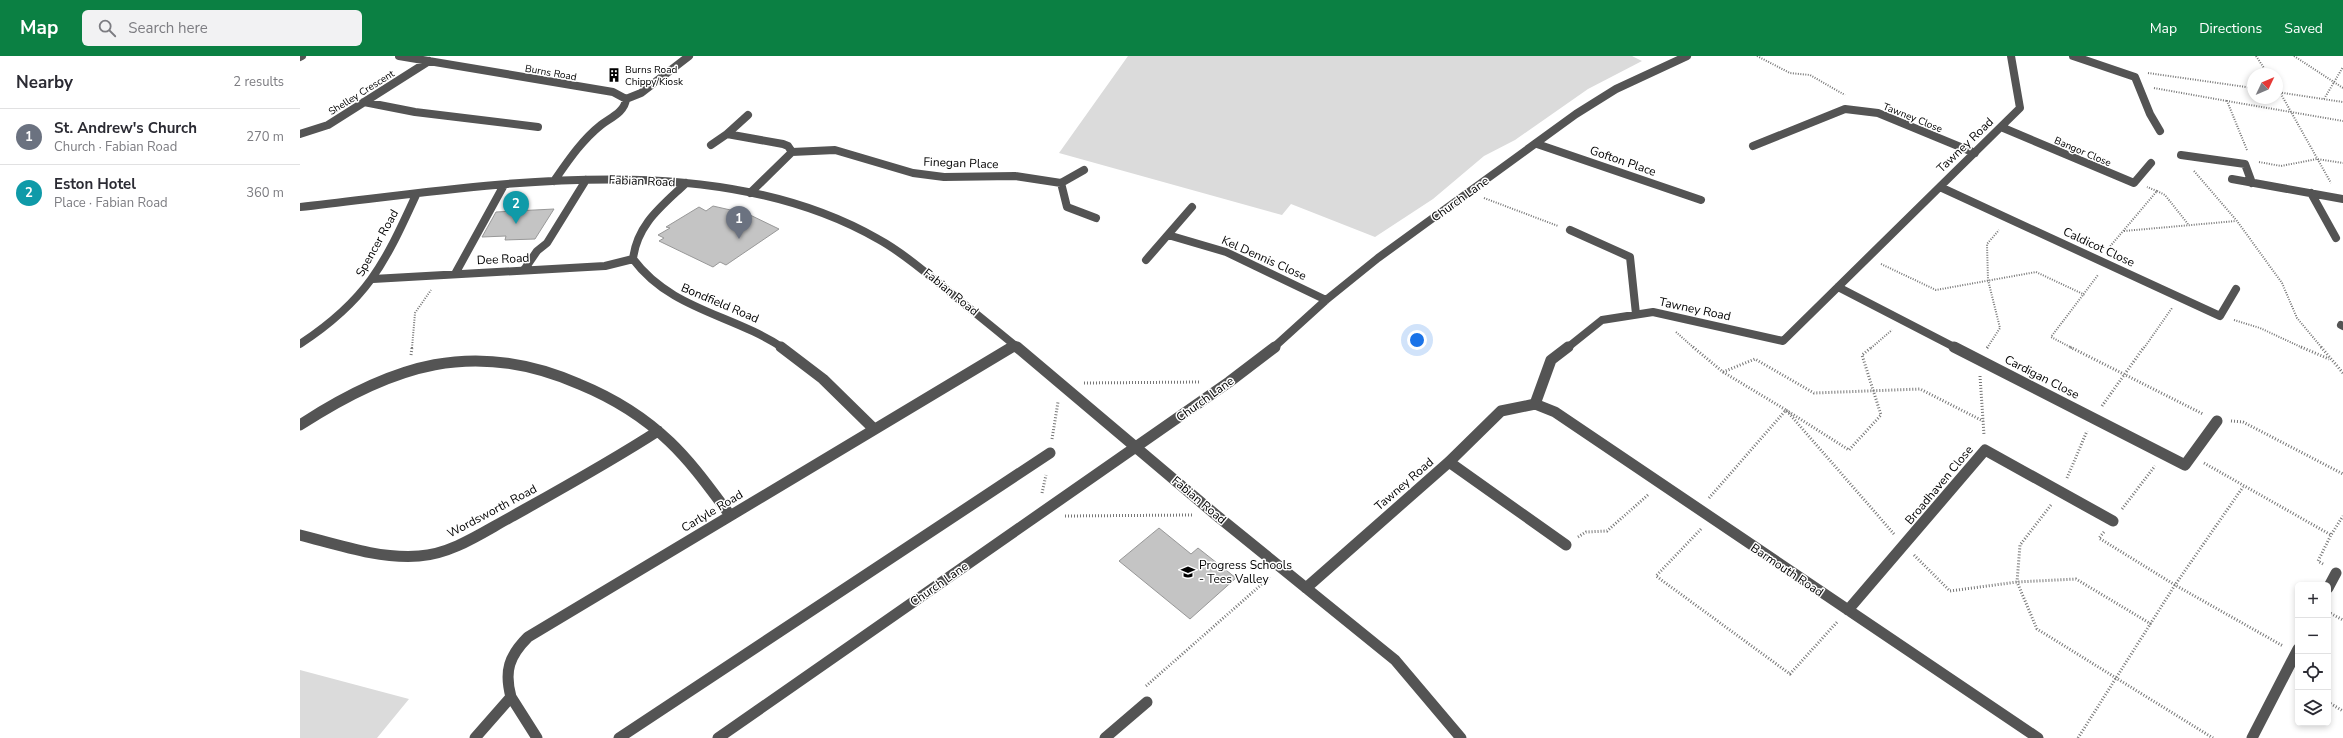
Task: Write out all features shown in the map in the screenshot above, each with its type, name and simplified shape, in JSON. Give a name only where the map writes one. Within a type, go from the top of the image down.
[{"type":"street","name":"Burns Road","points":[[399,56],[613,92],[620,94],[626,99]]},
{"type":"street","points":[[554,181],[573,153],[594,131],[623,107],[626,99],[641,93],[689,56]]},
{"type":"street","name":"Church Lane","points":[[718,738],[1137,447],[1252,364],[1326,300],[1378,258],[1537,144],[1576,114],[1616,89],[1687,56]]},
{"type":"street","name":"Tawney Road","points":[[1306,588],[1449,462],[1501,411],[1535,404],[1551,360],[1602,320],[1653,312],[1783,341],[2020,108],[2011,56]]},
{"type":"street","points":[[2073,56],[2090,59],[2135,77],[2150,114],[2160,131]]},
{"type":"street","name":"Shelley Crescent","points":[[300,134],[321,128],[429,61]]},
{"type":"street","points":[[364,102],[415,112],[538,127]]},
{"type":"street","name":"Tawney Close","points":[[1753,146],[1844,109],[1878,113],[1975,153]]},
{"type":"street","points":[[711,145],[727,134],[748,115]]},
{"type":"street","name":"Bangor Close","points":[[2001,127],[2134,183]]},
{"type":"street","points":[[727,134],[783,144],[788,146],[792,152],[750,193]]},
{"type":"street","name":"Gofton Place","points":[[1537,144],[1701,200]]},
{"type":"street","name":"Finegan Place","points":[[792,152],[835,150],[894,168],[928,175],[1015,176],[1061,183]]},
{"type":"street","points":[[2181,154],[2248,163],[2252,182]]},
{"type":"street","points":[[2134,183],[2151,163]]},
{"type":"street","points":[[1084,170],[1061,183],[1067,207],[1074,211],[1096,218]]},
{"type":"street","points":[[2232,179],[2341,198]]},
{"type":"street","points":[[524,270],[537,251],[547,243],[586,180]]},
{"type":"street","name":"Fabian Road","points":[[300,207],[504,185],[586,180],[686,183],[750,193],[794,203],[831,216],[879,239],[924,270],[1015,345],[1280,567],[1395,660],[1461,738]]},
{"type":"street","points":[[633,259],[637,235],[646,221],[686,183]]},
{"type":"street","points":[[454,274],[504,185]]},
{"type":"street","name":"Caldicot Close","points":[[1940,187],[2008,220],[2103,261],[2220,316]]},
{"type":"street","points":[[2311,193],[2336,238]]},
{"type":"street","name":"Spencer Road","points":[[300,344],[335,319],[357,299],[374,279],[416,195]]},
{"type":"street","points":[[1146,260],[1192,207]]},
{"type":"street","points":[[1570,230],[1630,257],[1636,314]]},
{"type":"street","name":"Kel Dennis Close","points":[[1168,235],[1226,252],[1326,300]]},
{"type":"street","name":"Dee Road","points":[[374,279],[605,266],[633,259]]},
{"type":"street","name":"Bondfield Road","points":[[633,259],[649,281],[664,292],[736,321],[797,356],[829,382],[874,429]]},
{"type":"street","name":"Cardigan Close","points":[[1838,287],[2185,465],[2192,456]]},
{"type":"street","points":[[2220,316],[2236,289]]},
{"type":"street","name":"Carlyle Road","points":[[537,738],[511,697],[505,672],[514,651],[528,637],[1015,345]]},
{"type":"street","points":[[300,425],[359,390],[409,372],[445,363],[472,360],[507,361],[533,366],[555,373],[606,395],[640,416],[682,454],[730,515]]},
{"type":"street","name":"Barmouth Road","points":[[1535,404],[1555,412],[2038,738]]},
{"type":"street","points":[[2192,456],[2217,421]]},
{"type":"street","name":"Wordsworth Road","points":[[300,535],[389,555],[421,556],[437,552],[461,544],[595,471],[658,431]]},
{"type":"street","name":"Broadhaven Close","points":[[1848,610],[1985,450],[2112,521]]},
{"type":"street","points":[[619,738],[1050,453]]},
{"type":"street","points":[[1449,462],[1566,545]]},
{"type":"street","points":[[2331,582],[2336,573]]},
{"type":"street","points":[[2252,738],[2295,654]]},
{"type":"street","points":[[475,738],[511,697]]},
{"type":"street","points":[[1105,738],[1147,702]]},
{"type":"path","points":[[1757,56],[1790,73],[1810,75],[1850,98]]},
{"type":"path","points":[[2256,56],[2264,68]]},
{"type":"path","points":[[2294,56],[2343,88]]},
{"type":"path","points":[[2324,99],[2343,67]]},
{"type":"path","points":[[2247,87],[2141,72],[2135,77],[2153,88],[2343,121]]},
{"type":"path","points":[[2283,93],[2343,102]]},
{"type":"path","points":[[2283,98],[2341,198]]},
{"type":"path","points":[[2227,101],[2248,163],[2281,166],[2318,159],[2343,163]]},
{"type":"path","points":[[2181,154],[2237,221],[2282,282],[2297,318],[2343,373]]},
{"type":"path","points":[[2134,183],[2164,194],[2188,224]]},
{"type":"path","points":[[2157,191],[2124,231],[2103,261],[2085,295],[2051,337],[2217,421],[2243,422],[2343,474]]},
{"type":"path","points":[[1470,192],[1570,230]]},
{"type":"path","points":[[1985,450],[1979,359],[2000,328],[1988,280],[1987,244],[2008,220]]},
{"type":"path","points":[[2124,231],[2188,224],[2237,221]]},
{"type":"path","points":[[1868,258],[1936,290],[2036,272],[2085,295]]},
{"type":"path","points":[[409,372],[415,313],[441,275]]},
{"type":"path","points":[[2179,298],[2093,418],[2061,492],[2020,545],[2017,582],[2037,629],[2213,738]]},
{"type":"path","points":[[1653,312],[1723,372],[1849,450],[1881,415],[1875,391],[1862,355],[1903,321]]},
{"type":"path","points":[[2220,316],[2260,328],[2332,360]]},
{"type":"path","points":[[1723,372],[1755,359],[1814,393],[1920,389],[1983,421]]},
{"type":"path","points":[[1786,410],[1706,501],[1720,510],[1656,576],[1790,674],[1848,610]]},
{"type":"path","points":[[1786,410],[1904,546],[1950,591],[2017,582],[2076,579],[2151,624]]},
{"type":"path","points":[[2164,454],[2099,538],[2175,584],[2295,650]]},
{"type":"path","points":[[2192,456],[2243,487],[2331,535]]},
{"type":"path","points":[[1566,545],[1586,532],[1607,531],[1660,484]]},
{"type":"path","points":[[2078,738],[2117,679],[2175,584],[2243,487]]},
{"type":"path","points":[[2336,573],[2318,561],[2331,535],[2343,516]]},
{"type":"path","points":[[1147,702],[1140,691],[1280,567]]},
{"type":"path","points":[[2331,614],[2343,620]]},
{"type":"path","points":[[2331,704],[2343,711]]},
{"type":"shaded area","points":[[1128,56],[1632,56],[1642,61],[1588,89],[1515,140],[1484,156],[1433,199],[1375,237],[1291,204],[1282,215],[1059,153]]},
{"type":"shaded area","points":[[300,670],[409,699],[377,738],[300,738]]},
{"type":"building","points":[[713,206],[748,214],[779,229],[726,265],[720,262],[713,267],[659,241],[664,238],[658,235],[670,228],[666,227],[699,207],[706,211]]},
{"type":"building","points":[[554,209],[535,239],[505,240],[506,236],[482,237],[496,212]]},
{"type":"building","points":[[1159,528],[1191,554],[1198,548],[1236,578],[1190,619],[1119,561]]},
{"type":"place","name":"Burns Road Chippy/Kiosk","points":[[614,75]]},
{"type":"place","name":"Eston Hotel","points":[[516,224]]},
{"type":"place","name":"St. Andrew's Church","points":[[739,239]]},
{"type":"place","name":"Progress Schools - Tees Valley","points":[[1188,572]]}]
